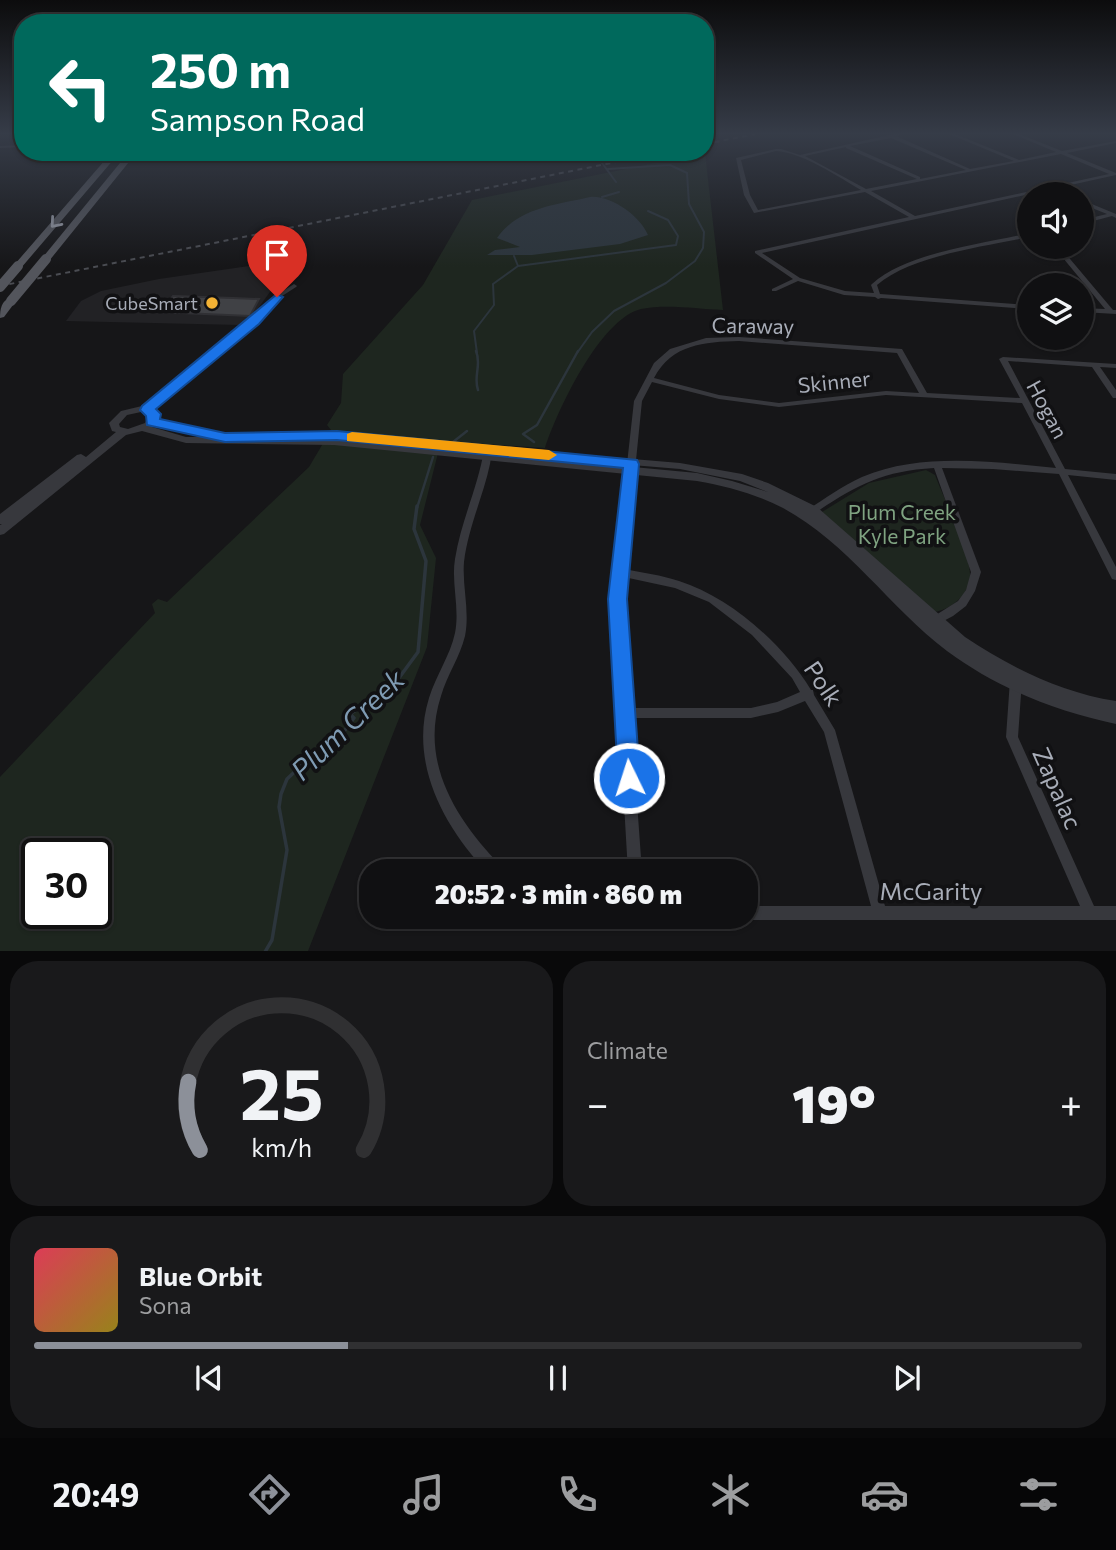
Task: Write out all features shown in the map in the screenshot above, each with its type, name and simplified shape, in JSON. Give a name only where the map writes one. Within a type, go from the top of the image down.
[{"type":"main road","points":[[0,287],[93,178]]},
{"type":"main road","points":[[0,315],[112,178]]},
{"type":"main road","points":[[89,183],[103,189]]},
{"type":"street","points":[[743,178],[747,195],[756,212],[923,178]]},
{"type":"street","points":[[840,178],[913,217]]},
{"type":"street","points":[[1017,196],[757,252],[798,279],[844,293],[1017,306]]},
{"type":"street","points":[[1094,207],[1113,216]]},
{"type":"street","points":[[1094,220],[1113,216]]},
{"type":"street","points":[[878,297],[874,285],[886,272],[900,266],[1017,238]]},
{"type":"street","points":[[1068,259],[1114,312]]},
{"type":"street","points":[[774,290],[798,279]]},
{"type":"street","points":[[119,431],[114,423],[124,413],[147,410],[294,286]]},
{"type":"street","points":[[1094,311],[1114,312]]},
{"type":"street","name":"Caraway","points":[[634,859],[617,599],[638,401],[657,365],[673,351],[706,340],[740,339],[899,351],[923,393]]},
{"type":"street","name":"Hogan","points":[[1116,366],[1003,359],[1116,576]]},
{"type":"street","points":[[1095,365],[1116,396]]},
{"type":"street","name":"Skinner","points":[[649,379],[719,397],[779,405],[869,394],[923,393],[1024,401]]},
{"type":"street","points":[[147,410],[153,414],[148,425]]},
{"type":"street","points":[[0,520],[119,431],[148,425],[186,440],[334,442],[488,454],[631,468],[729,483],[809,513],[820,527],[932,623],[968,658],[1070,707],[1116,718]]},
{"type":"street","points":[[0,531],[119,431]]},
{"type":"street","points":[[484,859],[453,820],[435,785],[430,747],[432,707],[461,629],[459,561],[488,454]]},
{"type":"street","points":[[809,513],[848,487],[875,475],[909,467],[937,465],[1116,477]]},
{"type":"street","points":[[932,623],[965,603],[973,590],[976,572],[937,465]]},
{"type":"street","name":"Polk","points":[[620,572],[677,584],[713,599],[756,632],[809,694],[829,730],[880,913]]},
{"type":"street","points":[[1016,680],[1116,706]]},
{"type":"street","name":"Zapalac","points":[[1016,680],[1012,737],[1021,764],[1090,913]]},
{"type":"street","points":[[625,713],[751,713],[778,707],[809,694]]},
{"type":"street","name":"McGarity","points":[[758,913],[1116,914]]},
{"type":"shaded area","points":[[590,197],[607,199],[624,208],[639,221],[648,235],[620,244],[532,255],[487,255],[495,250],[520,247],[497,238],[516,220],[551,205]]},
{"type":"shaded area","points":[[270,263],[280,278],[254,314],[240,325],[66,321],[81,301],[101,291],[159,279]]},
{"type":"green space","points":[[579,178],[708,178],[723,310],[651,308],[626,316],[610,330],[582,368],[559,412],[545,448],[441,441],[420,525],[436,558],[427,647],[308,951],[0,951],[0,777],[155,613],[152,604],[158,599],[167,602],[309,467],[331,430],[327,425],[341,403],[343,374],[423,285],[472,200]]},
{"type":"green space","name":"Plum Creek Kyle Park","points":[[926,470],[935,475],[950,511],[967,556],[970,577],[963,595],[958,600],[947,608],[934,612],[822,512],[869,483]]},
{"type":"building","name":"CubeSmart","points":[[173,296],[259,299],[250,316],[160,312]]},
{"type":"waterway","name":"Plum Creek","points":[[613,178],[616,182]]},
{"type":"waterway","points":[[577,353],[592,332],[614,311],[666,283],[695,261],[703,248],[704,232],[689,204],[687,178]]},
{"type":"waterway","points":[[602,197],[619,192]]},
{"type":"waterway","name":"Plum Creek","points":[[518,266],[676,245],[678,236],[668,220],[648,211]]},
{"type":"waterway","points":[[514,256],[518,266]]},
{"type":"waterway","name":"Plum Creek","points":[[477,353],[474,331],[494,305],[493,284],[518,266]]},
{"type":"waterway","name":"Plum Creek","points":[[476,351],[478,390]]},
{"type":"waterway","points":[[534,442],[523,434],[537,425],[578,351]]},
{"type":"waterway","name":"Plum Creek","points":[[453,442],[467,431]]},
{"type":"waterway","name":"Plum Creek","points":[[417,508],[433,457]]},
{"type":"waterway","name":"Plum Creek","points":[[266,951],[272,940],[287,850],[279,807],[287,779],[336,733],[342,734],[354,718],[350,714],[396,682],[418,652],[426,561],[414,529],[417,506]]},
{"type":"railway","points":[[0,286],[535,178]]},
{"type":"slow traffic","points":[[352,437],[549,455]]},
{"type":"place","name":"CubeSmart","points":[[212,303]]},
{"type":"route","points":[[277,297],[255,321],[147,410],[153,414],[152,422],[225,438],[337,435],[631,464],[617,599],[629,778]]}]
